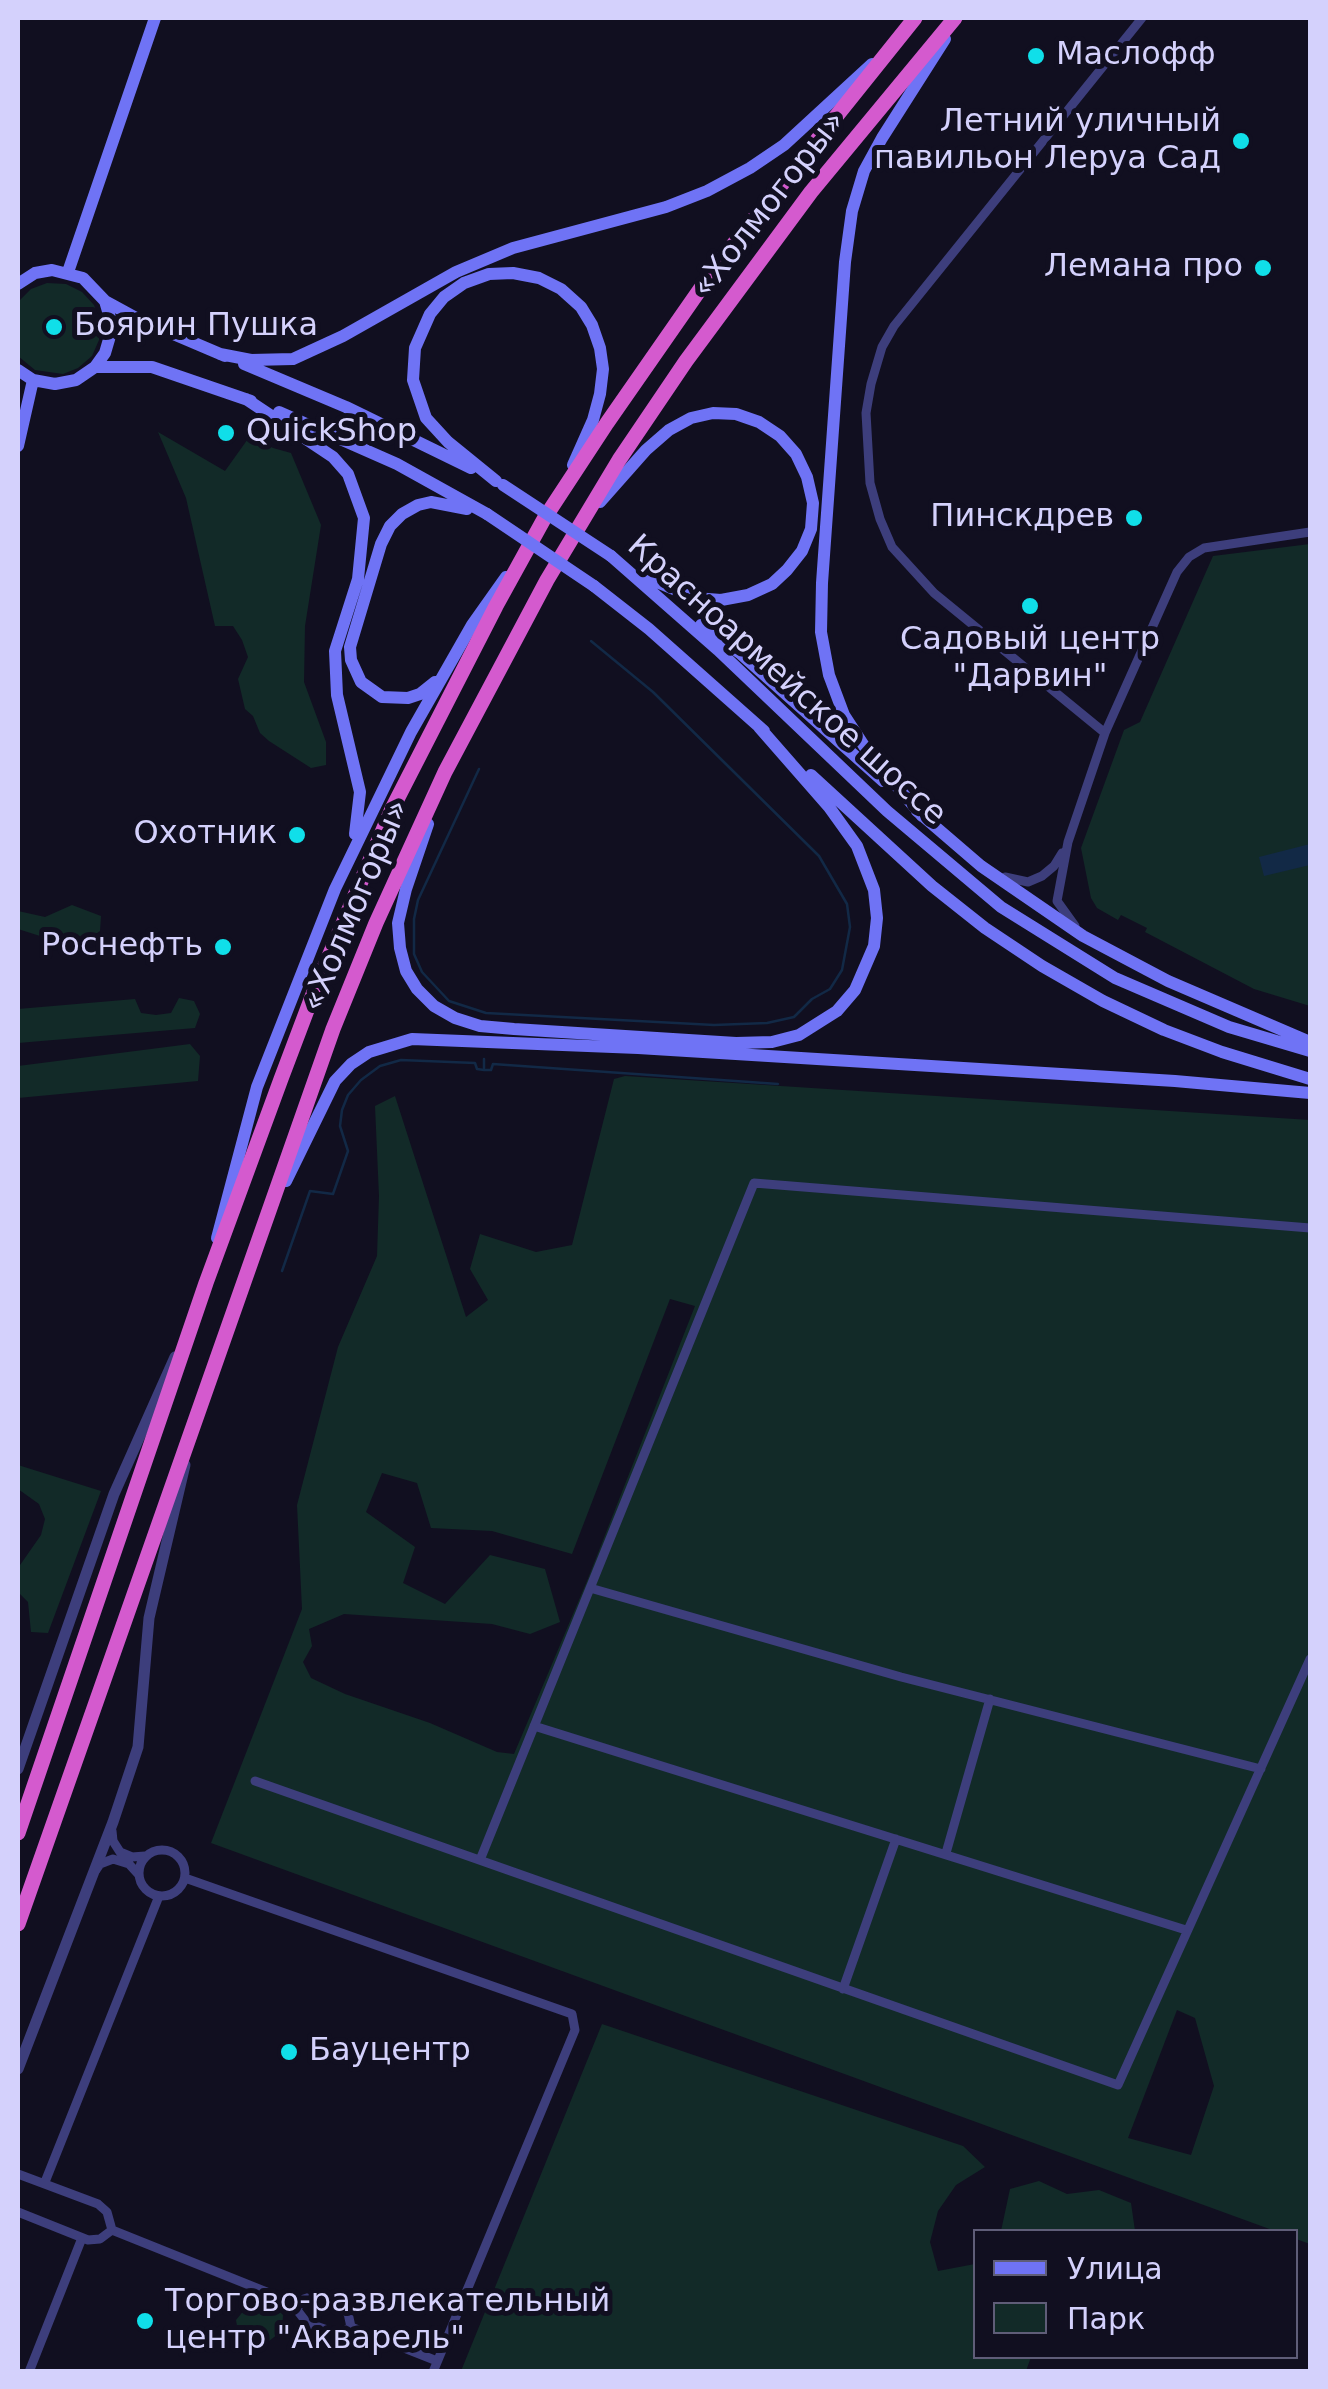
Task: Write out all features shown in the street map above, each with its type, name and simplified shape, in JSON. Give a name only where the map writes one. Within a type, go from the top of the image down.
[{"type":"highway","name":"«Холмогоры»","points":[[18,1833],[206,1283],[315,989],[392,809],[541,524],[606,423],[717,265],[914,18]]},
{"type":"highway","name":"«Холмогоры»","points":[[18,1924],[333,1029],[445,772],[570,541],[658,403],[811,192],[957,18]]},
{"type":"main road","points":[[68,272],[155,18]]},
{"type":"main road","points":[[922,816],[868,752],[844,715],[829,675],[820,632],[822,583],[844,262],[852,211],[864,171],[957,18]]},
{"type":"main road","points":[[105,301],[138,320],[220,354],[273,362],[293,358],[343,336],[456,272],[513,248],[666,207],[750,168],[784,145],[898,40]]},
{"type":"main road","points":[[18,284],[35,273],[68,272],[96,288],[110,318],[105,353],[95,367],[76,380],[55,384],[33,380],[18,370]]},
{"type":"main road","points":[[206,1283],[258,1087],[346,865],[411,732],[472,625],[541,524],[593,420],[602,382],[600,348],[581,307],[561,289],[539,278],[513,272],[464,282],[444,297],[420,329],[412,362],[412,380],[426,418],[448,442],[499,483]]},
{"type":"main road","name":"Красноармейское шоссе","points":[[220,354],[424,442],[499,483],[614,559],[887,811],[1001,907],[1115,978],[1229,1027],[1310,1051]]},
{"type":"main road","points":[[95,367],[152,367],[246,399],[334,456],[348,474],[364,518],[358,579],[335,651],[337,696],[360,792],[360,812],[346,865]]},
{"type":"main road","points":[[18,446],[33,380]]},
{"type":"main road","name":"Красноармейское шоссе","points":[[246,399],[397,464],[487,514],[594,586],[759,726],[932,886],[1042,966],[1164,1030],[1310,1079]]},
{"type":"main road","points":[[570,541],[646,450],[668,430],[691,418],[736,414],[769,429],[796,454],[808,477],[813,503],[811,528],[802,551],[772,584],[748,596],[722,600],[695,598],[658,585],[614,559]]},
{"type":"main road","points":[[449,664],[420,694],[408,698],[382,696],[362,682],[354,670],[350,647],[354,628],[381,544],[402,514],[418,504],[432,502],[487,514]]},
{"type":"main road","points":[[654,592],[741,654],[981,866],[1083,936],[1168,981],[1310,1042]]},
{"type":"main road","points":[[445,772],[398,923],[406,971],[434,1006],[480,1026],[772,1042],[798,1035],[837,1011],[855,990],[874,946],[877,918],[874,890],[857,846],[759,726]]},
{"type":"main road","points":[[256,1244],[335,1081],[350,1064],[369,1052],[412,1040],[602,1046],[1096,1076],[1310,1094]]},
{"type":"street","points":[[1105,733],[934,593],[892,547],[870,484],[866,413],[882,347],[894,326],[1142,18]]},
{"type":"street","points":[[1083,936],[1057,901],[1068,842],[1105,733],[1177,572],[1188,557],[1204,548],[1310,532]]},
{"type":"street","points":[[981,866],[1012,880],[1028,882],[1054,866],[1068,842]]},
{"type":"street","points":[[480,1860],[754,1182],[1310,1228]]},
{"type":"street","points":[[18,1770],[114,1494],[198,1308]]},
{"type":"street","points":[[18,2069],[138,1747],[149,1618],[180,1494],[191,1431]]},
{"type":"street","points":[[590,1588],[900,1677],[1261,1769]]},
{"type":"street","points":[[255,1780],[1118,2085],[1310,1659]]},
{"type":"street","points":[[946,1853],[990,1699]]},
{"type":"street","points":[[534,1726],[1186,1930]]},
{"type":"street","points":[[94,1872],[100,1864],[113,1859],[129,1864],[146,1889],[159,1896],[176,1892],[185,1878],[185,1867],[175,1853],[164,1850],[132,1857],[120,1852],[113,1841],[113,1822]]},
{"type":"street","points":[[843,1989],[896,1839]]},
{"type":"street","points":[[139,1875],[148,1855]]},
{"type":"street","points":[[185,1878],[572,2014],[575,2030],[435,2366],[350,2327]]},
{"type":"street","points":[[45,2182],[159,1896]]},
{"type":"street","points":[[18,2174],[98,2204],[107,2212],[112,2230]]},
{"type":"street","points":[[18,2212],[82,2238],[100,2239],[112,2230]]},
{"type":"street","points":[[112,2230],[298,2305]]},
{"type":"street","points":[[29,2372],[82,2238]]},
{"type":"street","points":[[298,2305],[307,2298],[342,2309],[348,2313],[350,2327]]},
{"type":"street","points":[[298,2305],[306,2323],[339,2334],[350,2327]]},
{"type":"green space","points":[[47,283],[66,284],[82,292],[94,305],[100,322],[99,340],[92,356],[63,374],[35,370],[18,356],[18,302],[31,289]]},
{"type":"green space","points":[[158,432],[225,471],[250,436],[260,436],[273,448],[291,453],[321,525],[305,626],[304,682],[326,742],[326,765],[311,768],[269,741],[245,709],[238,679],[248,657],[233,626],[215,626],[186,498]]},
{"type":"green space","points":[[1310,544],[1310,1006],[1254,989],[1145,932],[1147,928],[1121,915],[1118,920],[1097,908],[1091,898],[1081,848],[1124,730],[1140,722],[1213,556]]},
{"type":"green space","points":[[72,905],[101,916],[100,931],[88,940],[40,936],[18,929],[18,911],[45,917]]},
{"type":"green space","points":[[179,998],[194,1001],[200,1014],[195,1028],[18,1043],[18,1009],[135,999],[141,1013],[156,1015],[171,1013]]},
{"type":"green space","points":[[190,1044],[200,1056],[198,1081],[18,1098],[18,1066]]},
{"type":"green space","points":[[625,1076],[1310,1120],[1310,2244],[1298,2240],[1298,2229],[1270,2229],[211,1843],[302,1609],[297,1505],[338,1347],[377,1256],[375,1106],[395,1096],[466,1317],[488,1300],[470,1269],[480,1234],[536,1252],[572,1245],[614,1079]],"holes":[[[670,1299],[695,1306],[514,1754],[497,1752],[311,1678],[303,1662],[312,1646],[309,1629],[344,1614],[492,1624],[530,1634],[560,1622],[545,1569],[490,1555],[445,1604],[403,1583],[415,1547],[366,1512],[382,1473],[417,1483],[431,1528],[492,1531],[572,1554]],[[1177,2010],[1195,2018],[1214,2086],[1191,2155],[1128,2138]]]},
{"type":"green space","points":[[18,1465],[101,1491],[48,1633],[31,1632],[28,1602],[18,1592],[18,1568],[41,1535],[45,1519],[39,1504],[18,1489]]},
{"type":"green space","points":[[602,2024],[963,2146],[985,2167],[956,2185],[938,2211],[930,2242],[938,2271],[973,2264],[973,2359],[1030,2359],[1026,2371],[461,2371]]},
{"type":"green space","points":[[1039,2181],[1067,2194],[1099,2190],[1131,2203],[1135,2229],[1001,2229],[1010,2189]]},
{"type":"green space","points":[[250,2303],[279,2310],[283,2315],[282,2331],[269,2341],[238,2332],[236,2320]]},
{"type":"water","points":[[1310,844],[1310,865],[1264,876],[1259,857]]},
{"type":"waterway","points":[[479,769],[418,900],[414,919],[414,954],[422,972],[449,1001],[486,1013],[714,1025],[767,1023],[794,1017],[812,999],[830,989],[842,970],[850,927],[847,904],[819,856],[653,692],[591,641]]},
{"type":"waterway","points":[[484,1059],[484,1068]]},
{"type":"waterway","points":[[282,1271],[310,1191],[333,1194],[348,1151],[340,1126],[342,1110],[361,1080],[380,1066],[401,1060],[475,1063],[477,1069],[484,1070]]},
{"type":"waterway","points":[[484,1070],[491,1070],[493,1064],[778,1084]]},
{"type":"place","name":"Маслофф","points":[[1036,56]]},
{"type":"place","name":"Летний уличный павильон Леруа Сад","points":[[1241,141]]},
{"type":"place","name":"Лемана про","points":[[1263,268]]},
{"type":"place","name":"Боярин Пушка","points":[[54,327]]},
{"type":"place","name":"QuickShop","points":[[226,433]]},
{"type":"place","name":"Пинскдрев","points":[[1134,518]]},
{"type":"place","name":"Садовый центр \"Дарвин\"","points":[[1030,606]]},
{"type":"place","name":"Охотник","points":[[297,835]]},
{"type":"place","name":"Роснефть","points":[[223,947]]},
{"type":"place","name":"Бауцентр","points":[[289,2052]]},
{"type":"place","name":"Торгово-развлекательный центр \"Акварель\"","points":[[145,2321]]}]
